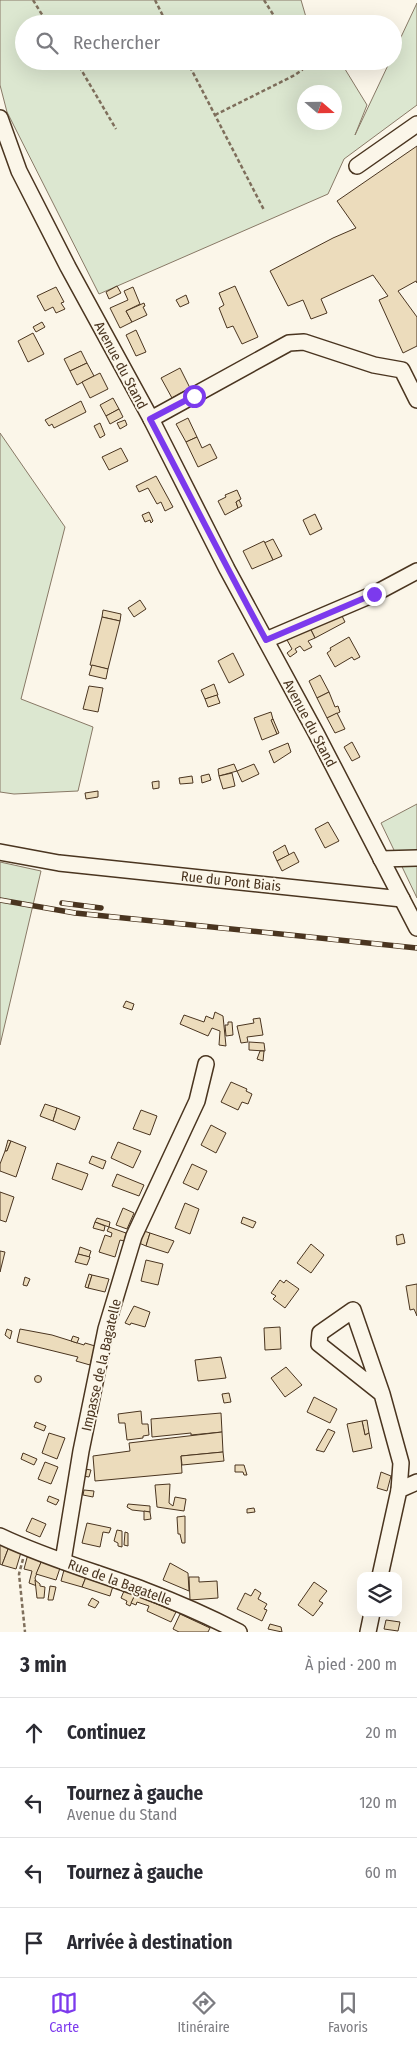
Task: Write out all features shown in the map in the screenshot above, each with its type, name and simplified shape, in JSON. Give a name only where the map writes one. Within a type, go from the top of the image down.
[{"type":"street","name":"Avenue du Stand","points":[[0,118],[19,171],[68,267],[198,509],[227,569],[417,928]]},
{"type":"street","points":[[357,166],[417,124]]},
{"type":"street","points":[[150,419],[289,343],[304,342],[374,365],[410,369],[417,400]]},
{"type":"street","points":[[266,640],[374,594],[417,571]]},
{"type":"street","name":"Rue du Pont Biais","points":[[0,852],[59,863],[402,899]]},
{"type":"street","points":[[381,859],[417,858]]},
{"type":"street","name":"Impasse de la Bagatelle","points":[[62,1561],[106,1329],[134,1236],[197,1101],[206,1064]]},
{"type":"street","points":[[381,1572],[399,1490],[401,1463],[382,1394],[353,1310],[320,1333],[319,1344],[382,1394]]},
{"type":"street","points":[[399,1490],[417,1482]]},
{"type":"street","name":"Rue de la Bagatelle","points":[[0,1536],[25,1548],[145,1590],[211,1618],[238,1632]]},
{"type":"street","points":[[368,1632],[371,1617]]},
{"type":"path","points":[[33,0],[43,15]]},
{"type":"path","points":[[155,0],[163,15]]},
{"type":"path","points":[[264,0],[273,15]]},
{"type":"path","points":[[81,70],[116,129]]},
{"type":"path","points":[[192,70],[264,210]]},
{"type":"path","points":[[215,115],[302,70]]},
{"type":"path","points":[[25,1548],[19,1574],[25,1632]]},
{"type":"green space","points":[[0,0],[301,0],[305,15],[15,15],[15,70],[346,70],[367,105],[355,135],[386,70],[402,70],[402,35],[417,3],[417,105],[344,159],[328,194],[99,294],[7,112],[0,85]]},
{"type":"green space","points":[[0,433],[65,527],[21,699],[93,727],[78,791],[14,794],[0,792]]},
{"type":"green space","points":[[417,804],[417,898],[381,823]]},
{"type":"green space","points":[[0,862],[41,871],[0,1045]]},
{"type":"building","points":[[417,146],[417,283],[416,281],[398,291],[417,317],[417,346],[403,353],[379,300],[388,296],[373,275],[321,299],[327,313],[311,319],[303,300],[288,306],[270,271],[356,228],[337,201]]},
{"type":"building","points":[[117,286],[121,293],[109,299],[106,292]]},
{"type":"building","points":[[235,286],[258,337],[242,344],[233,326],[227,328],[219,308],[224,305],[219,293]]},
{"type":"building","points":[[56,287],[64,302],[61,303],[65,309],[56,313],[53,307],[45,311],[37,296]]},
{"type":"building","points":[[133,287],[140,304],[126,311],[132,322],[120,328],[110,308],[128,300],[124,291]]},
{"type":"building","points":[[186,295],[189,303],[180,307],[176,300]]},
{"type":"building","points":[[144,303],[145,306],[143,307],[147,315],[132,322],[126,311]]},
{"type":"building","points":[[42,322],[45,327],[36,332],[33,327]]},
{"type":"building","points":[[136,330],[146,352],[136,356],[126,335]]},
{"type":"building","points":[[33,333],[44,354],[28,362],[18,341]]},
{"type":"building","points":[[81,351],[87,363],[70,371],[64,359]]},
{"type":"building","points":[[87,363],[94,376],[77,385],[70,371]]},
{"type":"building","points":[[180,368],[190,388],[172,398],[161,378]]},
{"type":"building","points":[[100,373],[108,389],[90,398],[82,382]]},
{"type":"building","points":[[113,398],[119,409],[106,416],[100,405]]},
{"type":"building","points":[[81,401],[86,412],[54,428],[52,424],[49,426],[45,420]]},
{"type":"building","points":[[119,409],[123,417],[110,424],[106,416]]},
{"type":"building","points":[[188,418],[197,437],[186,442],[176,424]]},
{"type":"building","points":[[125,420],[127,425],[120,429],[117,423]]},
{"type":"building","points":[[100,423],[105,435],[100,438],[94,426]]},
{"type":"building","points":[[197,437],[202,448],[210,444],[217,458],[198,467],[186,442]]},
{"type":"building","points":[[121,448],[128,461],[109,470],[102,457]]},
{"type":"building","points":[[156,476],[173,507],[165,511],[161,502],[157,504],[148,488],[139,492],[136,486]]},
{"type":"building","points":[[237,490],[241,499],[236,502],[238,508],[225,515],[218,501],[226,497],[225,495]]},
{"type":"building","points":[[239,500],[242,506],[238,508],[236,502]]},
{"type":"building","points":[[149,512],[153,521],[151,523],[150,520],[145,522],[142,515]]},
{"type":"building","points":[[315,514],[322,529],[310,535],[303,520]]},
{"type":"building","points":[[273,539],[282,556],[273,560],[264,543]]},
{"type":"building","points":[[264,541],[273,560],[252,569],[243,551]]},
{"type":"building","points":[[140,600],[146,609],[134,617],[128,608]]},
{"type":"building","points":[[103,610],[121,614],[120,621],[102,617]]},
{"type":"building","points":[[340,612],[345,622],[315,638],[310,628]]},
{"type":"building","points":[[102,617],[120,621],[108,669],[90,665]]},
{"type":"building","points":[[310,628],[315,638],[308,641],[312,647],[304,651],[300,646],[295,649],[297,652],[290,657],[287,653],[292,649],[287,640]]},
{"type":"building","points":[[349,637],[360,657],[354,660],[352,657],[335,667],[327,653],[331,650],[330,648]]},
{"type":"building","points":[[233,653],[244,675],[229,683],[218,661]]},
{"type":"building","points":[[92,665],[108,669],[106,679],[89,675]]},
{"type":"building","points":[[320,675],[329,692],[317,698],[309,681]]},
{"type":"building","points":[[214,684],[218,695],[205,699],[201,690]]},
{"type":"building","points":[[89,686],[103,688],[98,712],[83,709]]},
{"type":"building","points":[[329,692],[335,707],[338,706],[340,712],[327,718],[317,698]]},
{"type":"building","points":[[217,695],[220,703],[208,707],[205,699]]},
{"type":"building","points":[[271,712],[277,734],[262,740],[254,718]]},
{"type":"building","points":[[337,713],[345,729],[335,733],[327,718]]},
{"type":"building","points":[[273,719],[279,733],[277,734],[271,720]]},
{"type":"building","points":[[352,742],[360,757],[352,761],[344,747]]},
{"type":"building","points":[[288,743],[291,752],[274,763],[269,751]]},
{"type":"building","points":[[234,764],[237,771],[219,776],[218,769]]},
{"type":"building","points":[[254,764],[259,774],[242,782],[237,771]]},
{"type":"building","points":[[232,773],[235,786],[223,789],[219,776]]},
{"type":"building","points":[[209,774],[211,780],[202,783],[201,776]]},
{"type":"building","points":[[192,776],[193,783],[180,784],[179,778]]},
{"type":"building","points":[[159,781],[159,788],[153,789],[152,782]]},
{"type":"building","points":[[98,791],[98,797],[86,799],[85,793]]},
{"type":"building","points":[[328,822],[339,841],[325,848],[315,829]]},
{"type":"building","points":[[285,845],[289,855],[277,861],[273,852]]},
{"type":"building","points":[[294,852],[299,862],[282,871],[277,861]]},
{"type":"building","points":[[126,1001],[134,1004],[132,1010],[123,1007]]},
{"type":"building","points":[[215,1012],[223,1016],[226,1046],[219,1045],[220,1031],[212,1028],[208,1036],[180,1024],[184,1015],[204,1022],[206,1016],[213,1019]]},
{"type":"building","points":[[260,1018],[263,1035],[247,1037],[248,1042],[241,1043],[237,1026],[254,1023],[253,1019]]},
{"type":"building","points":[[228,1022],[232,1022],[233,1035],[226,1036],[225,1025],[228,1025]]},
{"type":"building","points":[[249,1042],[264,1043],[265,1051],[249,1050]]},
{"type":"building","points":[[260,1051],[264,1051],[263,1061],[257,1059]]},
{"type":"building","points":[[231,1082],[247,1089],[246,1091],[252,1094],[248,1104],[242,1102],[238,1110],[221,1102]]},
{"type":"building","points":[[45,1104],[57,1108],[53,1121],[40,1116]]},
{"type":"building","points":[[57,1108],[80,1117],[75,1130],[53,1121]]},
{"type":"building","points":[[141,1110],[157,1116],[150,1135],[133,1129]]},
{"type":"building","points":[[211,1125],[226,1133],[216,1153],[201,1145]]},
{"type":"building","points":[[8,1140],[11,1141],[7,1151],[5,1151]]},
{"type":"building","points":[[11,1141],[26,1147],[16,1177],[0,1171],[0,1164]]},
{"type":"building","points":[[118,1142],[141,1151],[133,1168],[111,1158]]},
{"type":"building","points":[[92,1156],[106,1161],[103,1169],[89,1163]]},
{"type":"building","points":[[57,1163],[88,1174],[82,1190],[52,1179]]},
{"type":"building","points":[[192,1164],[207,1171],[198,1190],[183,1183]]},
{"type":"building","points":[[117,1174],[144,1185],[139,1196],[112,1186]]},
{"type":"building","points":[[0,1192],[14,1197],[6,1222],[0,1220]]},
{"type":"building","points":[[185,1203],[199,1209],[190,1234],[175,1228]]},
{"type":"building","points":[[123,1208],[134,1213],[127,1229],[116,1225]]},
{"type":"building","points":[[243,1217],[256,1222],[253,1228],[241,1223]]},
{"type":"building","points":[[97,1218],[110,1222],[109,1227],[95,1222]]},
{"type":"building","points":[[95,1222],[105,1226],[104,1231],[93,1228]]},
{"type":"building","points":[[109,1227],[126,1233],[124,1241],[120,1240],[115,1257],[99,1252],[105,1235],[111,1237],[112,1233],[107,1231]]},
{"type":"building","points":[[144,1231],[150,1233],[146,1246],[139,1243]]},
{"type":"building","points":[[150,1233],[174,1241],[168,1253],[146,1246]]},
{"type":"building","points":[[403,1234],[405,1243],[397,1245],[396,1236]]},
{"type":"building","points":[[311,1244],[324,1255],[311,1273],[297,1263]]},
{"type":"building","points":[[80,1247],[91,1251],[89,1257],[78,1254]]},
{"type":"building","points":[[0,1251],[5,1252],[0,1272]]},
{"type":"building","points":[[78,1254],[90,1257],[87,1265],[75,1262]]},
{"type":"building","points":[[146,1260],[163,1264],[158,1285],[141,1281]]},
{"type":"building","points":[[89,1274],[92,1275],[88,1288],[85,1287]]},
{"type":"building","points":[[92,1275],[109,1279],[105,1292],[88,1288]]},
{"type":"building","points":[[25,1277],[30,1279],[27,1286],[23,1285]]},
{"type":"building","points":[[280,1280],[284,1283],[286,1280],[299,1289],[285,1308],[273,1299],[276,1296],[271,1293]]},
{"type":"building","points":[[417,1284],[417,1316],[414,1309],[410,1310],[406,1286]]},
{"type":"building","points":[[134,1306],[150,1312],[145,1327],[125,1323]]},
{"type":"building","points":[[280,1327],[281,1349],[265,1350],[264,1328]]},
{"type":"building","points":[[7,1329],[12,1331],[10,1339],[5,1335]]},
{"type":"building","points":[[20,1329],[95,1346],[90,1365],[76,1361],[78,1357],[17,1342]]},
{"type":"building","points":[[73,1336],[79,1338],[77,1343],[71,1341]]},
{"type":"building","points":[[221,1357],[226,1378],[198,1381],[195,1360]]},
{"type":"building","points":[[286,1367],[302,1385],[285,1397],[271,1378]]},
{"type":"building","points":[[38,1376],[41,1379],[38,1382],[35,1379]]},
{"type":"building","points":[[229,1393],[231,1402],[224,1403],[222,1394]]},
{"type":"building","points":[[314,1397],[337,1409],[330,1423],[307,1412]]},
{"type":"building","points":[[141,1411],[142,1424],[148,1424],[149,1435],[143,1436],[143,1438],[127,1440],[125,1423],[119,1423],[118,1414]]},
{"type":"building","points":[[221,1413],[222,1432],[152,1437],[151,1419]]},
{"type":"building","points":[[367,1420],[369,1433],[365,1435],[362,1421]]},
{"type":"building","points":[[362,1421],[365,1435],[369,1433],[372,1448],[353,1452],[347,1424]]},
{"type":"building","points":[[36,1422],[46,1426],[44,1431],[34,1427]]},
{"type":"building","points":[[328,1429],[335,1432],[324,1452],[316,1450]]},
{"type":"building","points":[[222,1432],[223,1452],[181,1456],[182,1473],[95,1481],[93,1456],[130,1451],[129,1443]]},
{"type":"building","points":[[49,1433],[65,1438],[57,1459],[42,1453]]},
{"type":"building","points":[[223,1452],[224,1461],[182,1465],[181,1456]]},
{"type":"building","points":[[23,1453],[37,1459],[34,1465],[21,1459]]},
{"type":"building","points":[[45,1462],[58,1467],[51,1484],[38,1479]]},
{"type":"building","points":[[235,1465],[244,1465],[247,1475],[244,1475],[243,1472],[235,1472]]},
{"type":"building","points":[[85,1469],[91,1470],[89,1477],[83,1476]]},
{"type":"building","points":[[381,1472],[391,1476],[387,1491],[377,1488]]},
{"type":"building","points":[[170,1484],[169,1503],[173,1506],[175,1497],[186,1499],[184,1511],[157,1507],[155,1485]]},
{"type":"building","points":[[84,1490],[94,1491],[93,1497],[83,1495]]},
{"type":"building","points":[[49,1496],[59,1500],[56,1505],[47,1501]]},
{"type":"building","points":[[128,1504],[150,1506],[150,1512],[132,1510],[127,1507]]},
{"type":"building","points":[[254,1508],[255,1512],[247,1513],[247,1509]]},
{"type":"building","points":[[144,1511],[150,1512],[151,1519],[144,1520]]},
{"type":"building","points":[[185,1516],[185,1543],[182,1543],[180,1534],[178,1534],[177,1517]]},
{"type":"building","points":[[32,1518],[46,1524],[40,1537],[26,1531]]},
{"type":"building","points":[[87,1523],[111,1528],[109,1533],[103,1532],[100,1547],[82,1543]]},
{"type":"building","points":[[117,1530],[122,1531],[122,1547],[118,1546],[118,1543],[114,1541]]},
{"type":"building","points":[[125,1532],[128,1533],[128,1546],[124,1545]]},
{"type":"building","points":[[0,1540],[10,1544],[2,1565],[0,1564]]},
{"type":"building","points":[[10,1544],[22,1549],[16,1569],[2,1565]]},
{"type":"building","points":[[28,1554],[42,1560],[35,1578],[37,1586],[29,1583],[32,1571],[24,1569]]},
{"type":"building","points":[[42,1560],[60,1568],[56,1580],[36,1574]]},
{"type":"building","points":[[170,1563],[188,1573],[189,1591],[163,1580]]},
{"type":"building","points":[[64,1570],[86,1577],[82,1587],[61,1581]]},
{"type":"building","points":[[86,1577],[113,1586],[110,1596],[82,1587]]},
{"type":"building","points":[[189,1577],[199,1577],[199,1582],[217,1581],[218,1598],[190,1600]]},
{"type":"building","points":[[35,1580],[40,1586],[45,1587],[44,1598],[37,1598]]},
{"type":"building","points":[[314,1582],[327,1591],[319,1601],[323,1603],[313,1616],[298,1605]]},
{"type":"building","points":[[50,1586],[56,1587],[53,1600],[48,1600]]},
{"type":"building","points":[[255,1589],[261,1593],[258,1599],[267,1604],[264,1609],[267,1610],[262,1621],[237,1609],[245,1593],[251,1596]]},
{"type":"building","points":[[124,1591],[135,1595],[130,1606],[126,1604],[127,1601],[121,1598]]},
{"type":"building","points":[[135,1595],[176,1612],[171,1622],[147,1611],[149,1606],[137,1602],[136,1605],[131,1603]]},
{"type":"building","points":[[92,1598],[99,1602],[95,1608],[88,1605]]},
{"type":"building","points":[[180,1614],[210,1628],[208,1632],[179,1632],[173,1629]]},
{"type":"building","points":[[386,1620],[400,1622],[398,1631],[384,1629]]},
{"type":"building","points":[[270,1624],[281,1627],[282,1632],[268,1629]]},
{"type":"railway","points":[[0,900],[75,913],[417,948]]},
{"type":"railway","points":[[62,903],[101,908]]},
{"type":"route","points":[[194,396],[150,419],[198,509],[227,569],[266,640],[374,594]]}]
